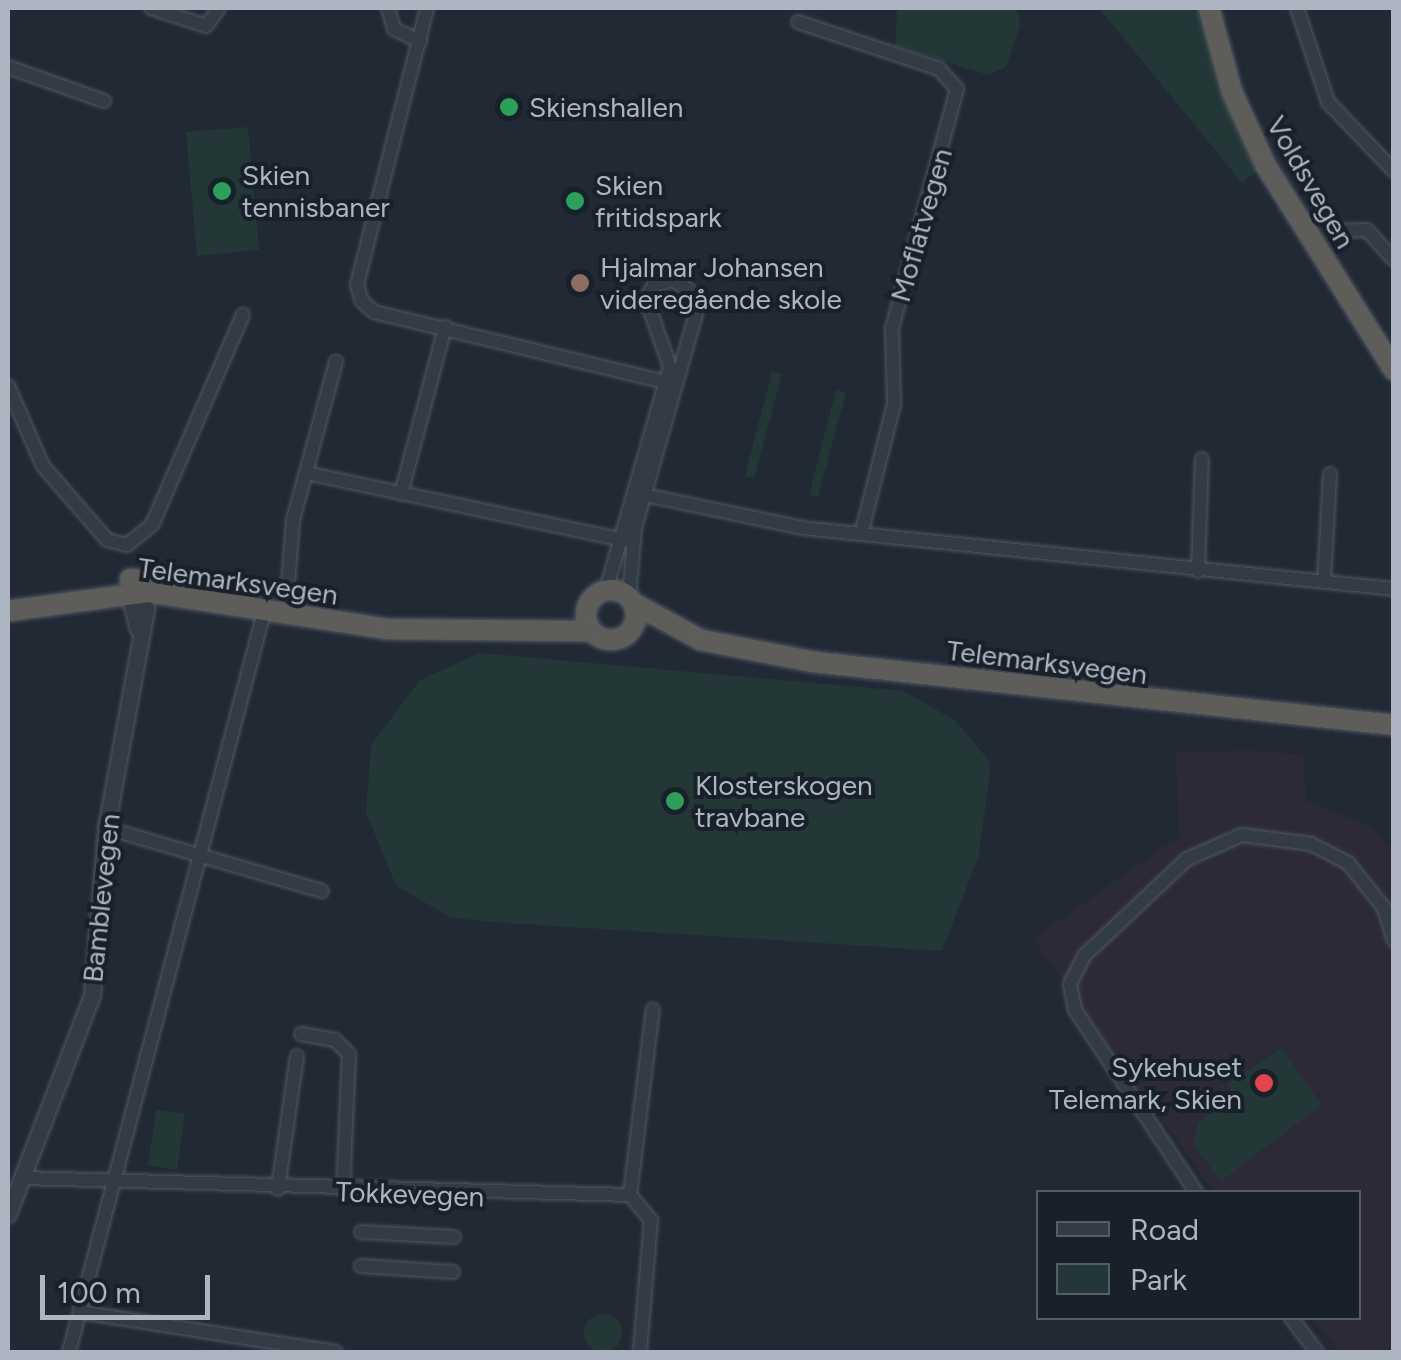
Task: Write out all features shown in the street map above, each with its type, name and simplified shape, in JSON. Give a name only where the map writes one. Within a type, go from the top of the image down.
[{"type":"highway","name":"Voldsvegen","points":[[1209,8],[1232,92],[1266,166],[1394,370]]},
{"type":"highway","name":"Telemarksvegen","points":[[8,611],[139,587]]},
{"type":"highway","name":"Telemarksvegen","points":[[8,593],[139,587],[403,627],[591,631],[607,640],[630,632],[696,638],[862,668],[1394,725]]},
{"type":"highway","name":"Telemarksvegen","points":[[520,628],[588,603],[606,590],[696,638]]},
{"type":"highway","points":[[630,632],[631,600]]},
{"type":"highway","points":[[588,603],[591,631]]},
{"type":"street","points":[[150,8],[206,26],[220,8]]},
{"type":"street","points":[[388,8],[394,28],[420,41]]},
{"type":"street","points":[[427,8],[356,285],[374,312],[670,383]]},
{"type":"street","points":[[1297,8],[1328,102],[1394,172]]},
{"type":"street","name":"Moflatvegen","points":[[798,22],[939,69],[958,88],[892,328],[894,404],[861,534]]},
{"type":"street","points":[[8,67],[104,101]]},
{"type":"street","points":[[1337,231],[1362,229],[1388,247],[1394,260]]},
{"type":"street","points":[[606,590],[627,541],[670,383],[696,305],[668,280],[650,288],[645,308],[671,350],[670,383]]},
{"type":"street","points":[[8,386],[43,466],[107,540],[127,546],[152,525],[243,315]]},
{"type":"street","points":[[401,494],[445,327]]},
{"type":"street","points":[[287,597],[306,473],[336,362]]},
{"type":"street","points":[[1198,570],[1202,459]]},
{"type":"street","points":[[306,473],[627,541]]},
{"type":"street","points":[[1324,582],[1330,474]]},
{"type":"street","points":[[640,494],[861,534],[1394,589]]},
{"type":"street","points":[[627,541],[631,600]]},
{"type":"street","name":"Bamblevegen","points":[[8,1214],[92,995],[106,828],[138,628],[139,587]]},
{"type":"street","points":[[69,1352],[264,616]]},
{"type":"street","points":[[106,828],[322,891]]},
{"type":"street","points":[[1195,1190],[1075,1010],[1070,984],[1084,956],[1187,859],[1242,835],[1311,844],[1348,864],[1384,908],[1394,940]]},
{"type":"street","points":[[640,1352],[651,1220],[630,1196],[643,1147],[653,1009]]},
{"type":"street","points":[[300,1034],[348,1051],[343,1190]]},
{"type":"street","points":[[278,1189],[297,1056]]},
{"type":"street","name":"Tokkevegen","points":[[22,1178],[278,1189],[630,1196]]},
{"type":"street","points":[[361,1232],[454,1237]]},
{"type":"street","points":[[362,1266],[453,1272]]},
{"type":"street","points":[[80,1312],[264,1347],[336,1352]]},
{"type":"street","points":[[1292,1320],[1317,1352]]},
{"type":"shaded area","name":"Sykehuset Telemark, Skien","points":[[1247,750],[1304,755],[1306,801],[1369,826],[1393,850],[1393,1352],[1339,1352],[1314,1320],[1361,1320],[1361,1190],[1213,1190],[1033,939],[1179,836],[1176,753]]},
{"type":"green space","points":[[897,8],[1016,8],[1020,25],[1006,67],[988,75],[895,46]]},
{"type":"green space","points":[[1099,8],[1216,8],[1230,69],[1270,161],[1242,183]]},
{"type":"green space","name":"Skien tennisbaner","points":[[248,127],[259,250],[197,256],[186,132]]},
{"type":"green space","points":[[772,371],[782,374],[754,479],[745,476]]},
{"type":"green space","points":[[836,390],[846,392],[818,497],[809,495]]},
{"type":"green space","name":"Klosterskogen travbane","points":[[480,653],[904,691],[956,721],[991,763],[979,855],[942,951],[479,921],[450,917],[396,886],[366,812],[371,745],[420,680]]},
{"type":"green space","points":[[1281,1048],[1322,1105],[1221,1181],[1193,1144],[1198,1123],[1235,1096],[1227,1085]]},
{"type":"green space","points":[[156,1110],[185,1114],[177,1170],[148,1165]]},
{"type":"green space","points":[[603,1314],[617,1319],[622,1333],[617,1347],[603,1352],[589,1347],[584,1333],[589,1319]]},
{"type":"place","name":"Skienshallen","points":[[509,107]]},
{"type":"place","name":"Skien tennisbaner","points":[[222,191]]},
{"type":"place","name":"Skien fritidspark","points":[[575,201]]},
{"type":"place","name":"Hjalmar Johansen videregående skole","points":[[580,283]]},
{"type":"place","name":"Klosterskogen travbane","points":[[675,801]]},
{"type":"place","name":"Sykehuset Telemark, Skien","points":[[1264,1083]]}]
